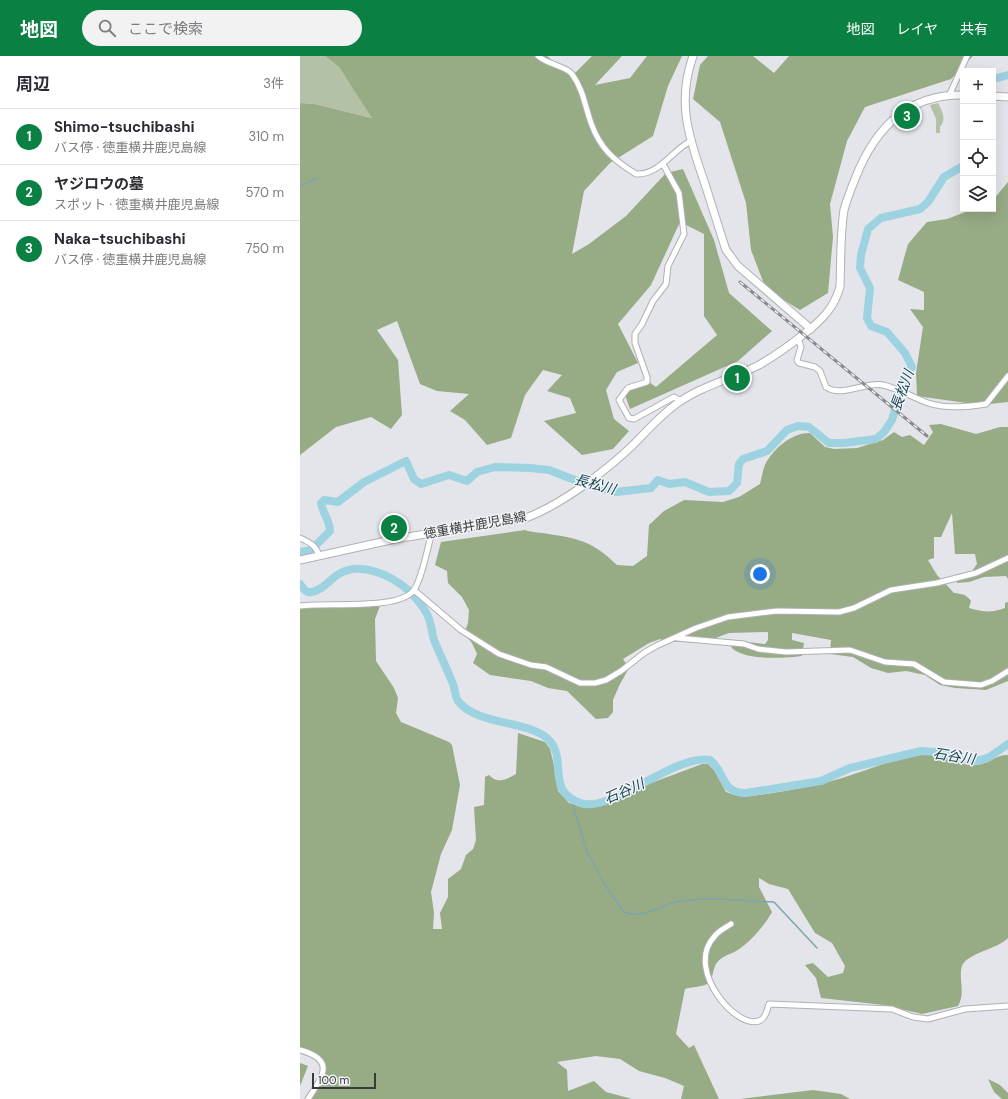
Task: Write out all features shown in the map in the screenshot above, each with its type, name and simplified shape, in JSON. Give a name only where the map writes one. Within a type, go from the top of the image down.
[{"type":"main road","points":[[693,56],[684,100],[686,122],[730,257],[811,329]]},
{"type":"main road","name":"徳重横井鹿児島線","points":[[300,560],[317,550],[526,518],[551,507],[579,488],[630,448],[681,401],[759,365],[811,329],[827,314],[838,296],[840,287],[844,211],[860,167],[873,142],[885,127],[903,112],[928,100],[960,95]]},
{"type":"main road","points":[[996,96],[1008,97]]},
{"type":"street","points":[[538,56],[550,64],[565,68],[571,73],[579,86],[591,123],[606,152],[636,174],[648,172],[663,164],[678,149],[691,141]]},
{"type":"street","points":[[949,96],[967,56]]},
{"type":"street","points":[[663,164],[679,193],[684,234],[668,266],[666,284],[653,302],[635,334],[635,343],[647,377],[647,382],[628,388],[619,400],[629,418],[634,420],[674,397],[681,401]]},
{"type":"street","points":[[798,338],[800,347],[797,360],[799,363],[815,367],[820,371],[826,387],[829,389],[851,390],[881,384],[929,403],[940,405],[982,406],[986,404],[1008,376]]},
{"type":"street","points":[[300,606],[371,604],[389,601],[409,595],[414,590],[430,540],[430,532]]},
{"type":"street","points":[[300,538],[317,550]]},
{"type":"street","points":[[414,590],[461,630],[499,654],[531,665],[546,667],[580,683],[595,683],[606,680],[621,672],[644,653],[696,628],[728,617],[777,611],[839,612],[854,608],[891,590],[937,583],[976,573],[1008,558]]},
{"type":"street","points":[[676,638],[744,644],[758,648],[786,652],[850,650],[885,662],[914,664],[944,682],[981,685],[992,681],[1008,671]]},
{"type":"street","points":[[731,924],[713,938],[709,946],[705,962],[706,973],[713,990],[720,999],[741,1016],[750,1021],[759,1021],[762,1019],[769,1004],[892,1010],[913,1017],[928,1019],[965,1009],[1008,1006]]},
{"type":"street","points":[[300,1050],[316,1056],[322,1062],[324,1070],[323,1077],[308,1099]]},
{"type":"green space","points":[[300,56],[325,56],[339,67],[373,118],[315,104],[300,103]]},
{"type":"green space","points":[[325,56],[547,56],[571,77],[592,56],[622,56],[595,85],[630,78],[647,56],[682,56],[668,86],[653,136],[610,163],[584,191],[572,254],[589,244],[626,216],[666,173],[683,169],[714,240],[729,293],[772,331],[738,361],[630,409],[624,392],[646,380],[656,387],[717,335],[704,316],[704,234],[680,222],[651,285],[618,324],[638,363],[617,372],[606,390],[614,419],[629,431],[613,449],[582,455],[544,421],[576,413],[570,398],[547,391],[562,375],[543,370],[525,395],[511,438],[487,445],[465,420],[450,411],[469,394],[437,391],[420,384],[397,321],[377,330],[398,360],[402,415],[391,429],[371,417],[336,427],[300,455],[300,103],[315,104],[372,118],[339,67]]},
{"type":"green space","points":[[708,56],[753,56],[774,73],[789,56],[973,56],[951,79],[865,107],[847,141],[830,204],[833,237],[828,293],[800,310],[766,289],[751,250],[746,203],[720,122],[693,99],[700,65]]},
{"type":"green space","points":[[938,103],[942,112],[943,121],[940,127],[940,133],[936,133],[936,119],[930,105]]},
{"type":"green space","points":[[1008,182],[1008,402],[980,405],[917,396],[916,373],[923,327],[910,309],[924,310],[924,292],[898,280],[908,244],[927,222],[947,219],[965,212],[996,212],[996,196]]},
{"type":"green space","points":[[941,424],[976,434],[1000,427],[1008,427],[1008,579],[1006,576],[984,577],[969,582],[957,583],[954,575],[972,571],[977,564],[975,554],[955,554],[952,513],[941,537],[934,537],[934,558],[928,560],[937,575],[954,593],[964,595],[971,601],[969,608],[983,611],[996,611],[1005,608],[1005,603],[1008,602],[1008,681],[986,690],[955,688],[940,685],[925,675],[906,671],[888,673],[871,668],[853,657],[830,654],[831,640],[792,633],[792,640],[804,643],[802,656],[767,658],[757,657],[740,653],[733,649],[725,639],[765,644],[768,640],[768,632],[729,633],[702,643],[664,641],[660,639],[649,643],[623,659],[629,668],[613,700],[613,712],[608,718],[596,719],[567,691],[548,688],[531,681],[490,675],[473,663],[477,654],[472,643],[464,634],[468,623],[469,610],[462,597],[448,583],[447,571],[435,565],[441,542],[525,530],[578,540],[601,551],[617,565],[633,566],[647,556],[649,525],[664,511],[684,500],[723,502],[739,497],[760,484],[766,463],[775,450],[786,441],[797,435],[810,433],[825,447],[834,449],[857,448],[883,440],[894,432],[902,437],[910,435],[924,445],[933,432],[929,425]]},
{"type":"green space","points":[[380,606],[375,619],[376,661],[394,688],[398,698],[396,713],[401,722],[449,742],[452,745],[460,785],[452,830],[441,854],[431,892],[434,913],[433,929],[442,929],[440,913],[448,897],[448,879],[461,869],[466,855],[473,849],[476,840],[474,807],[484,805],[485,777],[489,775],[496,780],[502,780],[516,774],[518,733],[545,742],[550,749],[558,791],[569,803],[590,808],[614,801],[646,785],[702,764],[708,764],[714,770],[726,792],[749,796],[816,785],[891,762],[921,755],[934,756],[961,763],[979,765],[1000,756],[1008,755],[1008,938],[997,945],[976,954],[962,966],[962,991],[958,1006],[922,1014],[884,1005],[821,998],[816,978],[805,965],[813,963],[828,977],[843,973],[845,966],[832,943],[815,933],[788,889],[769,884],[759,878],[759,887],[772,912],[761,928],[747,943],[718,961],[711,980],[707,984],[685,989],[676,1034],[689,1048],[694,1045],[719,1099],[681,1099],[684,1086],[665,1078],[639,1071],[620,1059],[596,1056],[557,1062],[567,1070],[568,1091],[594,1081],[606,1092],[632,1099],[305,1099],[324,1077],[323,1071],[316,1059],[300,1048],[300,608]]},
{"type":"green space","points":[[300,1063],[308,1066],[300,1086]]},
{"type":"green space","points":[[988,1079],[1000,1085],[1008,1093],[1008,1099],[1002,1099],[994,1092]]},
{"type":"green space","points":[[813,1090],[841,1094],[850,1099],[740,1099]]},
{"type":"waterway","name":"長松川","points":[[996,78],[1008,75]]},
{"type":"waterway","name":"長松川","points":[[300,552],[311,550],[330,531],[321,503],[324,500],[338,502],[364,482],[406,461],[414,479],[421,484],[449,475],[467,481],[477,472],[495,467],[549,470],[585,484],[616,492],[651,488],[658,480],[669,484],[685,482],[709,492],[729,491],[737,483],[739,464],[743,459],[767,451],[787,430],[798,426],[809,427],[829,443],[844,443],[876,439],[884,432],[892,420],[905,376],[912,367],[905,353],[887,332],[871,326],[867,318],[870,288],[860,268],[861,255],[868,229],[881,218],[920,209],[928,202],[944,177],[960,168]]},
{"type":"waterway","points":[[300,186],[318,178]]},
{"type":"waterway","name":"石谷川","points":[[300,584],[308,592],[315,591],[339,574],[347,570],[356,569],[366,569],[384,575],[401,584],[415,597],[427,613],[434,640],[453,684],[458,701],[467,709],[478,715],[529,729],[549,740],[557,756],[558,774],[563,790],[569,797],[580,803],[593,804],[608,800],[678,766],[695,761],[710,760],[719,770],[727,786],[732,790],[746,793],[821,781],[850,768],[921,751],[937,752],[959,759],[976,761],[988,758],[1008,744]]},
{"type":"waterway","points":[[571,798],[587,852],[605,885],[623,911],[629,914],[642,914],[676,902],[699,899],[774,902],[817,948]]},
{"type":"railway","points":[[740,282],[927,436]]},
{"type":"place","name":"Naka-tsuchibashi","points":[[907,116]]},
{"type":"place","name":"Shimo-tsuchibashi","points":[[737,378]]},
{"type":"place","name":"ヤジロウの墓","points":[[394,528]]}]
